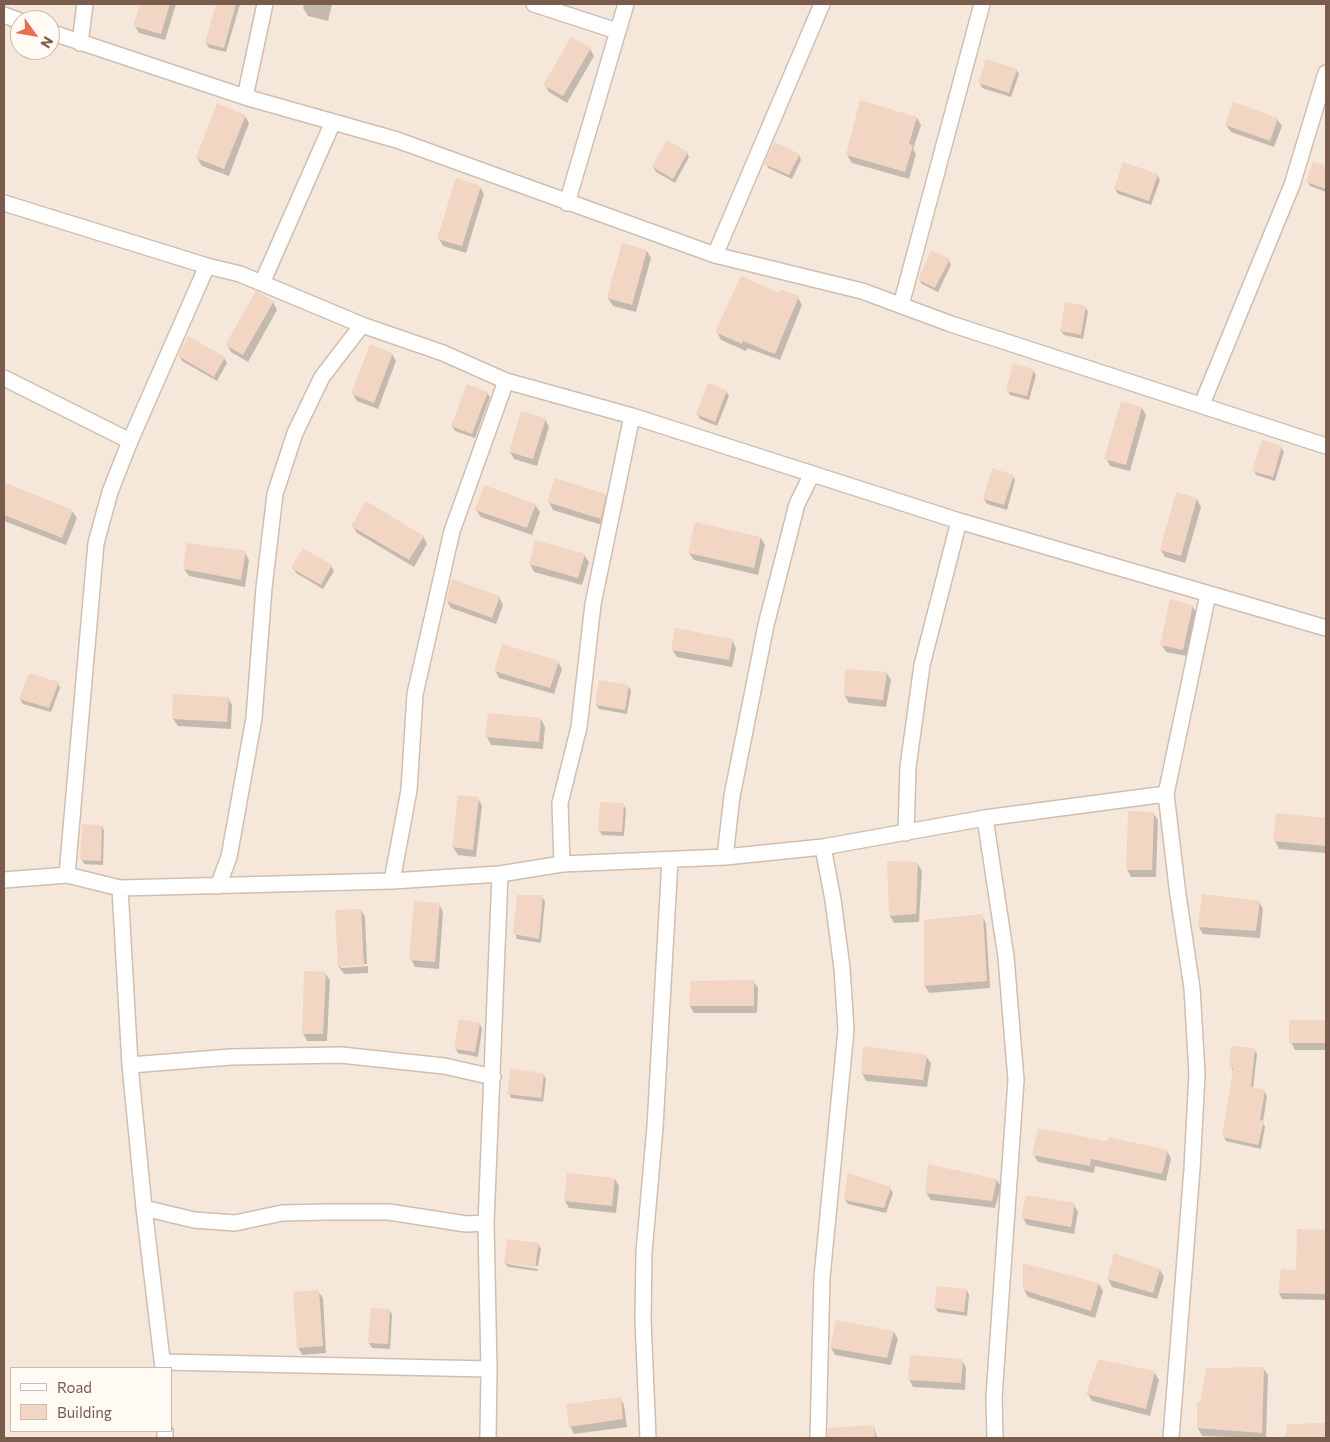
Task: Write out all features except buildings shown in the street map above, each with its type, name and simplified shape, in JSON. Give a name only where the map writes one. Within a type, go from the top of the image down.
[{"type":"street","points":[[80,43],[85,4]]},
{"type":"street","points":[[245,97],[265,4]]},
{"type":"street","points":[[534,4],[617,31]]},
{"type":"street","points":[[567,203],[626,4]]},
{"type":"street","points":[[715,256],[822,4]]},
{"type":"street","points":[[901,305],[982,4]]},
{"type":"street","points":[[60,36],[245,97],[397,140],[715,256],[862,291],[951,324],[1202,404],[1226,414],[1326,446]]},
{"type":"street","points":[[1202,404],[1292,185],[1326,73]]},
{"type":"street","points":[[262,283],[333,122]]},
{"type":"street","points":[[4,204],[207,266],[240,274],[362,325],[443,353],[506,381],[632,416],[959,521],[1326,628]]},
{"type":"street","points":[[67,875],[96,543],[110,492],[130,440],[207,266]]},
{"type":"street","points":[[218,886],[229,857],[254,718],[264,588],[275,494],[295,434],[322,377],[362,325]]},
{"type":"street","points":[[4,378],[130,440]]},
{"type":"street","points":[[392,881],[409,790],[415,694],[452,531],[506,381]]},
{"type":"street","points":[[562,864],[560,803],[579,727],[593,604],[632,416]]},
{"type":"street","points":[[725,857],[732,796],[766,625],[797,504],[812,474]]},
{"type":"street","points":[[906,833],[908,767],[922,665],[959,521]]},
{"type":"street","points":[[1171,1438],[1192,1169],[1197,1074],[1192,988],[1178,895],[1166,794],[1208,594]]},
{"type":"street","points":[[4,880],[67,875],[120,888],[392,881],[500,874],[562,864],[725,857],[823,847],[986,818],[1166,794]]},
{"type":"street","points":[[986,818],[1006,957],[1016,1080],[994,1397],[995,1438]]},
{"type":"street","points":[[818,1438],[822,1277],[846,1030],[842,968],[833,900],[823,847]]},
{"type":"street","points":[[648,1438],[643,1320],[644,1252],[655,1127],[670,860]]},
{"type":"street","points":[[488,1438],[489,1369],[486,1223],[500,874]]},
{"type":"street","points":[[120,888],[130,1065],[144,1208],[163,1365],[489,1369]]},
{"type":"street","points":[[130,1065],[231,1056],[341,1055],[444,1066],[493,1077]]},
{"type":"street","points":[[144,1208],[194,1220],[235,1223],[282,1213],[389,1212],[466,1224],[486,1223]]},
{"type":"shaded area","points":[[4,4],[1326,4],[1326,1438],[4,1438]]}]
